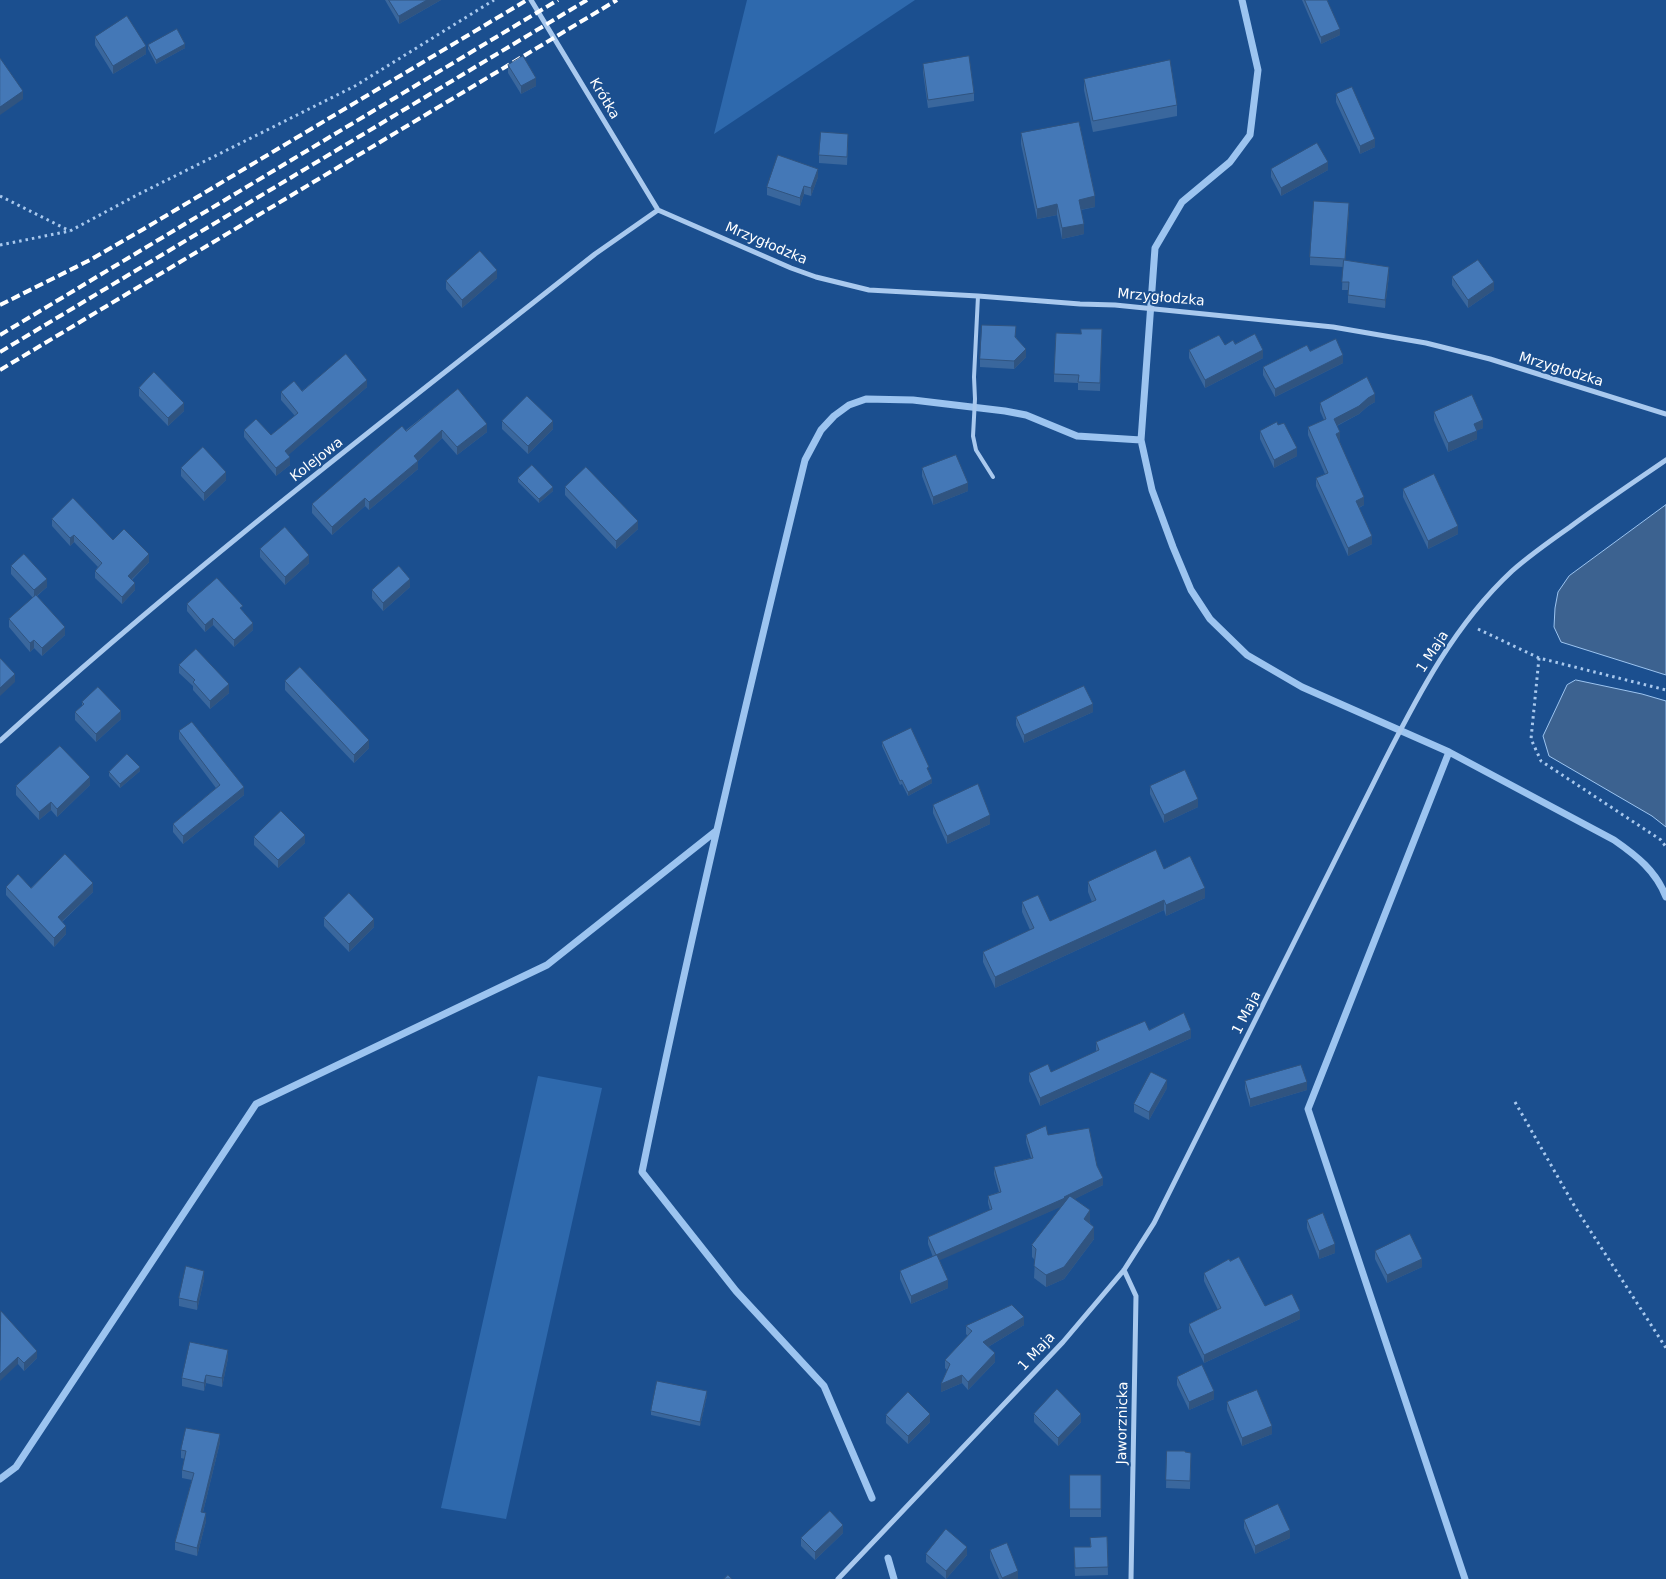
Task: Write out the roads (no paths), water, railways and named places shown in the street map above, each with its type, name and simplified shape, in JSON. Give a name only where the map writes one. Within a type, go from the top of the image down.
[{"type":"street","name":"Krótka","points":[[531,0],[658,210]]},
{"type":"street","name":"Mrzygłodzka","points":[[658,210],[790,268],[816,277],[869,290],[1115,305],[1333,327],[1426,343],[1490,359],[1666,414]]},
{"type":"street","name":"Kolejowa","points":[[0,741],[60,686],[222,549],[595,254],[658,210]]},
{"type":"street","name":"1 Maja","points":[[838,1579],[1063,1342],[1124,1270],[1154,1223],[1384,762],[1442,654],[1466,623],[1512,572],[1537,550],[1666,460]]},
{"type":"street","name":"Jaworznicka","points":[[1124,1270],[1136,1296],[1132,1579]]},
{"type":"lane","points":[[978,296],[972,436],[976,450],[992,477]]},
{"type":"waterway","points":[[1242,0],[1258,70],[1250,135],[1230,162],[1182,202],[1155,248],[1141,440],[1152,490],[1191,590],[1210,619],[1247,655],[1302,687],[1449,752],[1614,840],[1645,865],[1657,879],[1666,897]]},
{"type":"waterway","points":[[872,1498],[824,1386],[736,1291],[642,1172],[720,815],[805,460],[821,430],[834,416],[849,405],[866,399],[913,400],[1005,411],[1026,415],[1077,436],[1141,440]]},
{"type":"waterway","points":[[1449,752],[1308,1109],[1465,1579]]},
{"type":"waterway","points":[[0,1479],[16,1467],[256,1104],[547,965],[716,831]]},
{"type":"waterway","points":[[888,1558],[894,1579]]},
{"type":"railway","points":[[0,305],[90,260],[142,230],[527,0]]},
{"type":"railway","points":[[0,335],[558,0]]},
{"type":"railway","points":[[0,352],[587,0]]},
{"type":"railway","points":[[0,370],[617,0]]}]
